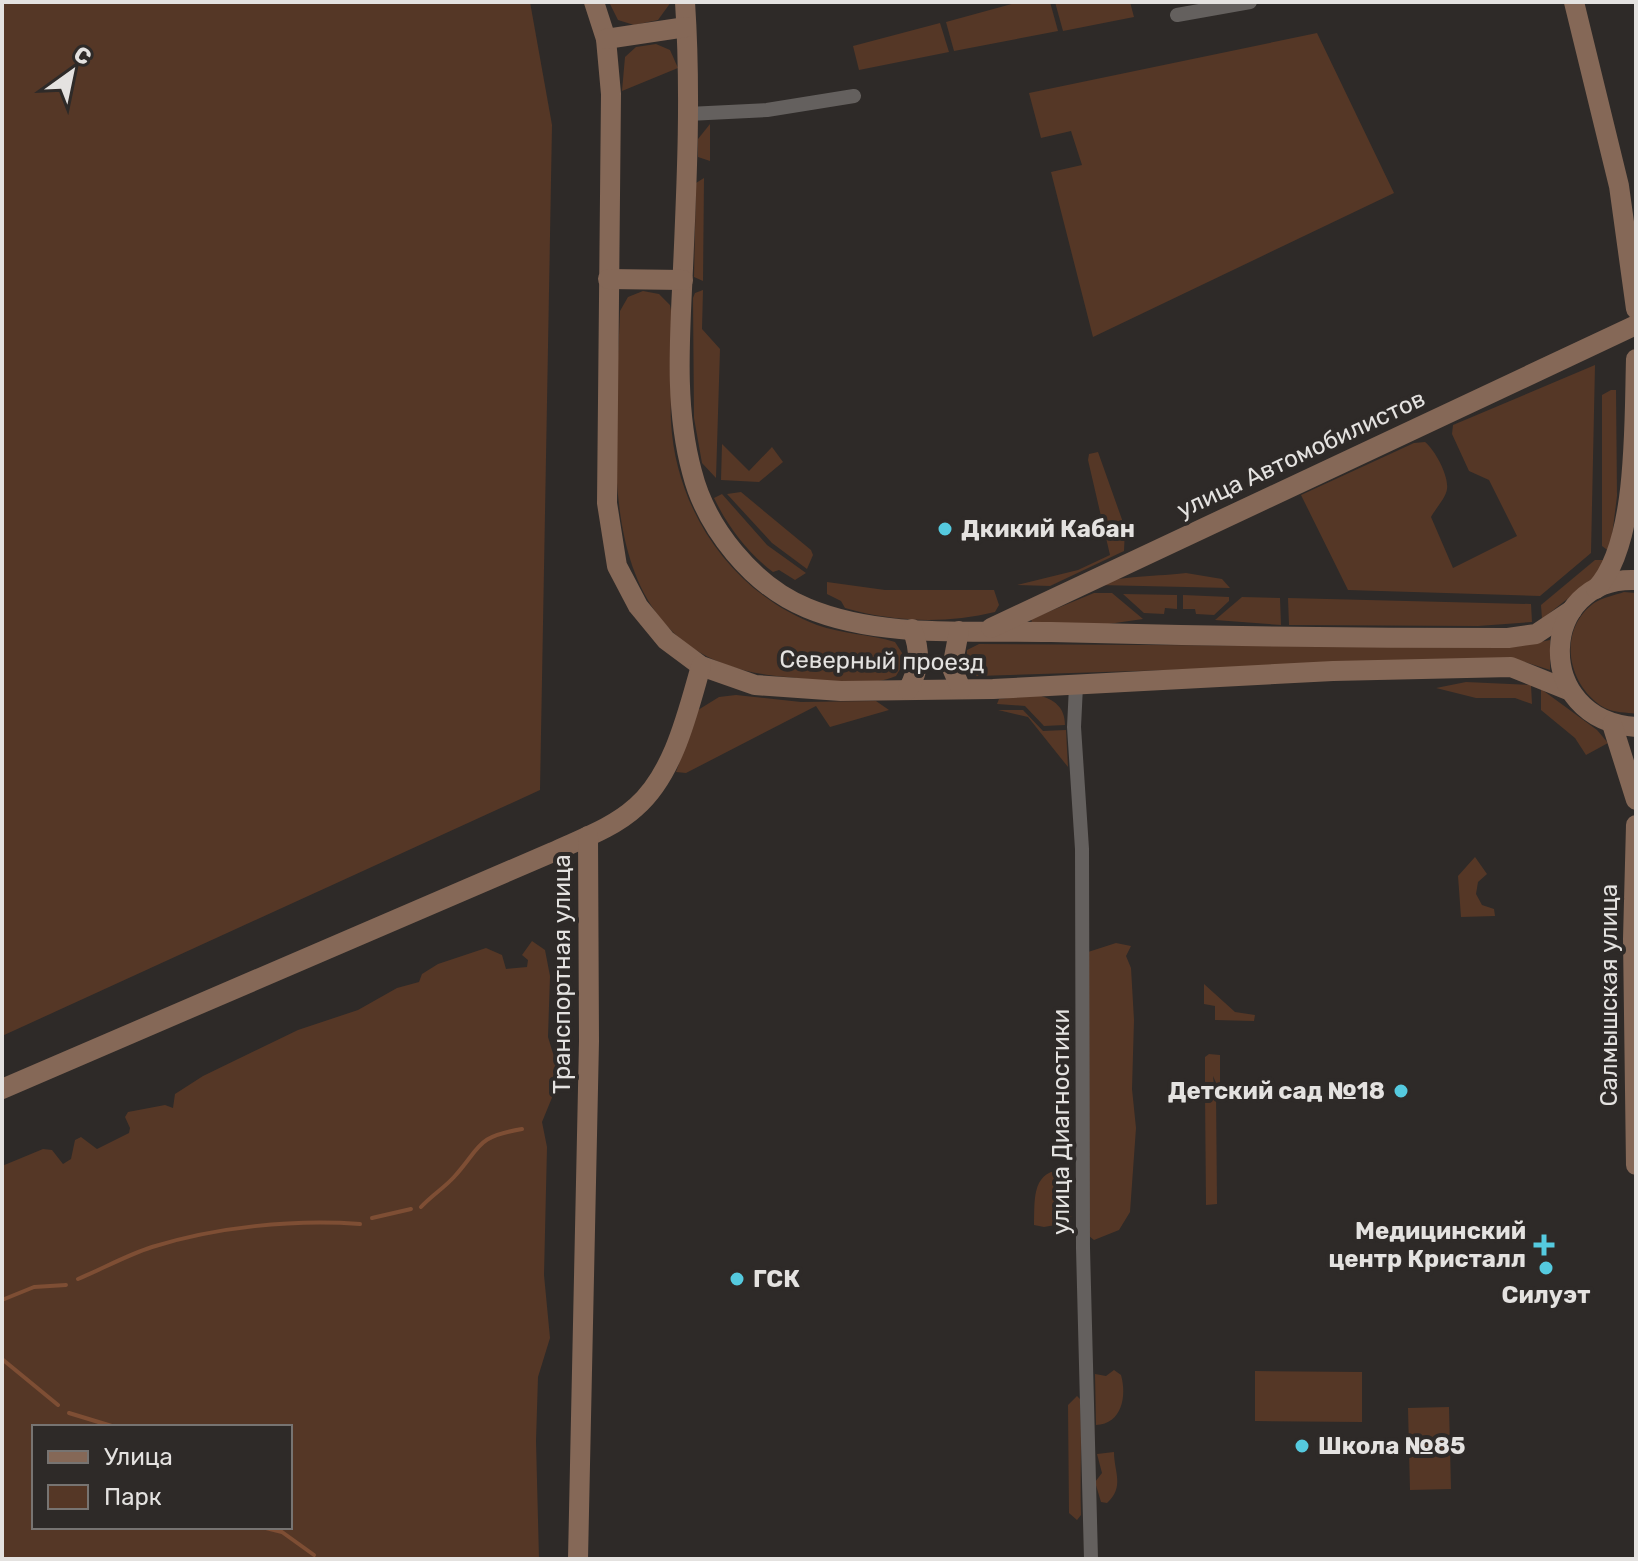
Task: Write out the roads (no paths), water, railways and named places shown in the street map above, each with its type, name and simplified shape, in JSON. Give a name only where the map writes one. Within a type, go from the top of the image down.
[{"type":"main road","name":"Северный проезд","points":[[594,2],[606,39],[612,137],[607,503],[617,566],[638,606],[666,640],[701,666],[755,685],[841,691],[1076,686],[1333,671],[1511,667],[1568,690]]},
{"type":"main road","name":"Северный проезд","points":[[685,2],[688,114],[680,371],[683,429],[697,490],[712,521],[748,567],[802,606],[846,620],[912,629],[1285,638],[1508,638],[1536,634],[1596,589]]},
{"type":"main road","points":[[1574,2],[1619,186],[1636,309]]},
{"type":"main road","points":[[606,39],[686,27]]},
{"type":"main road","points":[[608,279],[683,280]]},
{"type":"main road","name":"улица Автомобилистов","points":[[987,630],[1636,325]]},
{"type":"main road","points":[[1596,589],[1612,575],[1634,515],[1636,359]]},
{"type":"main road","points":[[1596,589],[1622,580],[1636,580]]},
{"type":"main road","points":[[1572,610],[1562,629],[1558,649],[1560,670],[1568,690],[1586,711],[1612,724],[1636,727]]},
{"type":"main road","points":[[908,690],[917,673],[919,647],[912,629]]},
{"type":"main road","points":[[959,631],[952,668],[961,689]]},
{"type":"main road","points":[[588,836],[637,807],[648,793],[678,738],[701,666]]},
{"type":"main road","points":[[1612,724],[1636,800]]},
{"type":"main road","name":"Салмышская улица","points":[[1636,825],[1633,939],[1636,1165]]},
{"type":"main road","name":"Транспортная улица","points":[[2,1089],[588,836],[589,1041],[578,1559]]},
{"type":"street","points":[[1177,15],[1250,2]]},
{"type":"street","points":[[688,114],[767,110],[854,96]]},
{"type":"street","name":"улица Диагностики","points":[[1076,686],[1074,727],[1082,849],[1083,1248],[1091,1559]]},
{"type":"waterway","points":[[421,1207],[454,1177],[481,1144],[495,1136],[522,1129]]},
{"type":"waterway","points":[[372,1218],[411,1209]]},
{"type":"waterway","points":[[78,1279],[143,1250],[202,1234],[282,1224],[360,1224]]},
{"type":"waterway","points":[[2,1300],[34,1287],[66,1285]]},
{"type":"waterway","points":[[2,1359],[58,1405]]},
{"type":"waterway","points":[[69,1413],[108,1425]]},
{"type":"waterway","points":[[270,1529],[282,1532],[314,1555]]},
{"type":"place","name":"Дкикий Кабан","points":[[945,529]]},
{"type":"place","name":"Детский сад №18","points":[[1401,1091]]},
{"type":"place","name":"Медицинский центр Кристалл","points":[[1544,1245]]},
{"type":"place","name":"Силуэт","points":[[1546,1268]]},
{"type":"place","name":"ГСК","points":[[737,1279]]},
{"type":"place","name":"Школа №85","points":[[1302,1446]]}]
